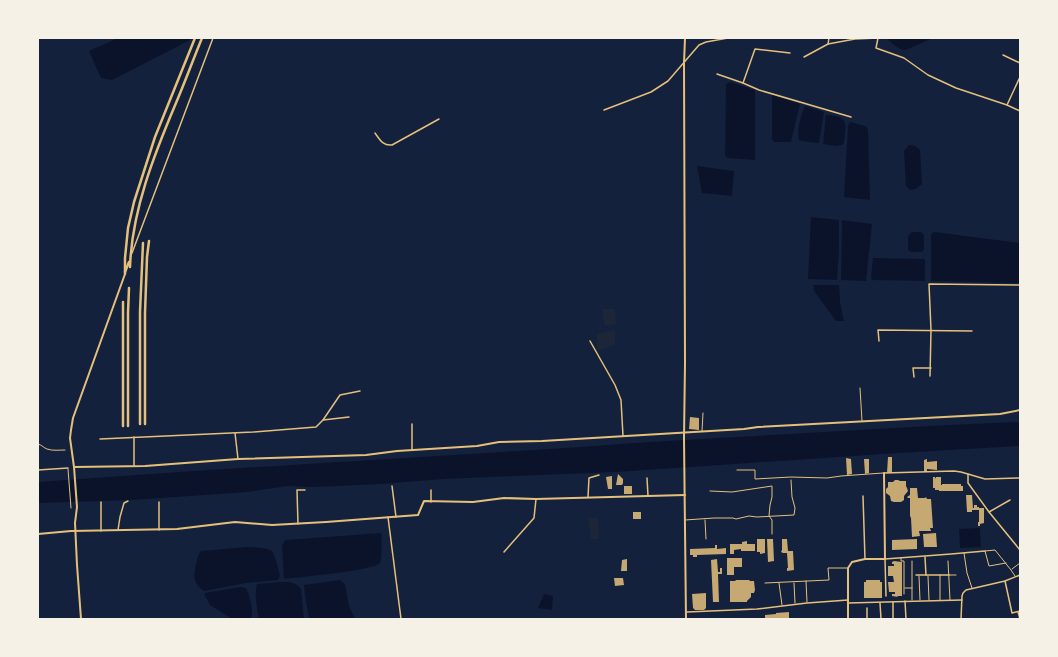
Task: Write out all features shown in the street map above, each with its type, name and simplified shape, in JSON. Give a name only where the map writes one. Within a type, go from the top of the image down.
[{"type":"main road","points":[[124,274],[128,228],[136,194],[155,137],[195,38]]},
{"type":"main road","points":[[130,267],[130,257],[136,221],[145,183],[202,38]]},
{"type":"main road","points":[[145,424],[145,313],[149,241]]},
{"type":"main road","points":[[140,424],[140,312],[143,243]]},
{"type":"main road","points":[[124,274],[130,257]]},
{"type":"main road","points":[[128,426],[129,288]]},
{"type":"main road","points":[[123,302],[123,426]]},
{"type":"street","points":[[130,257],[213,38]]},
{"type":"street","points":[[685,38],[684,438],[686,619]]},
{"type":"street","points":[[604,110],[651,92],[668,81],[700,45],[706,42],[728,38]]},
{"type":"street","points":[[828,44],[829,38]]},
{"type":"street","points":[[804,57],[828,44],[855,38],[878,38],[876,48],[904,58],[928,76],[956,88],[1007,104],[1020,111]]},
{"type":"street","points":[[743,83],[755,49],[790,53]]},
{"type":"street","points":[[1002,55],[1020,63]]},
{"type":"street","points":[[717,74],[759,90],[851,117]]},
{"type":"street","points":[[1007,104],[1020,77]]},
{"type":"street","points":[[375,133],[382,143],[392,145],[439,119]]},
{"type":"street","points":[[81,619],[75,531],[77,508],[70,430],[124,274]]},
{"type":"street","points":[[930,376],[931,330],[929,284],[1020,285]]},
{"type":"street","points":[[879,341],[878,330],[972,331]]},
{"type":"street","points":[[590,341],[614,385],[620,400],[623,436]]},
{"type":"street","points":[[914,377],[913,368],[930,368]]},
{"type":"street","points":[[100,439],[235,433],[316,427],[323,420],[340,395],[360,391]]},
{"type":"street","points":[[74,467],[134,466],[238,459],[366,456],[397,451],[476,446],[499,442],[542,441],[1000,414],[1020,410]]},
{"type":"street","points":[[323,420],[350,418]]},
{"type":"street","points":[[412,424],[412,450]]},
{"type":"street","points":[[235,433],[238,459]]},
{"type":"street","points":[[134,437],[134,466]]},
{"type":"street","points":[[38,470],[68,468]]},
{"type":"street","points":[[886,596],[884,473],[954,471],[985,479],[1020,478]]},
{"type":"street","points":[[968,474],[968,483],[1020,550]]},
{"type":"street","points":[[588,497],[589,478],[599,475]]},
{"type":"street","points":[[647,478],[648,496]]},
{"type":"street","points":[[392,486],[396,517]]},
{"type":"street","points":[[298,524],[298,490],[305,490]]},
{"type":"street","points":[[431,490],[431,502]]},
{"type":"street","points":[[38,534],[75,531],[159,530],[235,522],[272,525],[396,517],[418,515],[424,502],[473,502],[504,498],[536,499],[685,495]]},
{"type":"street","points":[[863,496],[865,559]]},
{"type":"street","points":[[504,552],[534,518],[536,499]]},
{"type":"street","points":[[989,512],[1010,500]]},
{"type":"street","points":[[118,531],[124,503],[128,501]]},
{"type":"street","points":[[101,502],[101,531]]},
{"type":"street","points":[[158,502],[159,530]]},
{"type":"street","points":[[388,517],[401,619]]},
{"type":"street","points":[[848,619],[848,568],[852,562],[865,559],[985,551]]},
{"type":"street","points":[[925,556],[927,575]]},
{"type":"street","points":[[918,575],[948,575]]},
{"type":"street","points":[[961,619],[963,593],[966,590],[1020,576]]},
{"type":"street","points":[[1005,581],[1012,613],[1019,612],[1020,619]]},
{"type":"street","points":[[686,612],[757,610],[796,604],[848,600]]},
{"type":"street","points":[[848,603],[962,600]]},
{"type":"street","points":[[880,602],[881,619]]},
{"type":"street","points":[[893,602],[893,619]]},
{"type":"street","points":[[905,602],[906,619]]},
{"type":"street","points":[[867,608],[867,619]]},
{"type":"lane","points":[[860,388],[862,421]]},
{"type":"lane","points":[[702,431],[703,413]]},
{"type":"lane","points":[[38,444],[46,449],[54,451],[65,450]]},
{"type":"lane","points":[[68,468],[71,508]]},
{"type":"lane","points":[[737,470],[755,470],[755,479],[791,477],[827,478],[884,473]]},
{"type":"lane","points":[[685,520],[714,518],[736,519],[749,516],[794,515],[795,508],[792,497],[791,480]]},
{"type":"lane","points":[[710,492],[732,492],[772,486],[769,516],[772,520],[772,534]]},
{"type":"lane","points":[[705,519],[706,539]]},
{"type":"lane","points":[[1006,563],[990,566],[985,551],[995,550],[1006,563],[1015,577]]},
{"type":"lane","points":[[964,553],[967,573],[972,589]]},
{"type":"lane","points":[[901,557],[901,561],[904,561],[904,594]]},
{"type":"lane","points":[[912,561],[912,601]]},
{"type":"lane","points":[[948,561],[950,600]]},
{"type":"lane","points":[[1011,570],[1020,563]]},
{"type":"lane","points":[[765,583],[829,580],[828,568],[848,568]]},
{"type":"lane","points":[[918,575],[920,601]]},
{"type":"lane","points":[[927,575],[929,601]]},
{"type":"lane","points":[[940,575],[940,600]]},
{"type":"lane","points":[[948,575],[956,575]]},
{"type":"lane","points":[[806,581],[807,603]]},
{"type":"lane","points":[[779,582],[782,606]]},
{"type":"lane","points":[[794,582],[796,604]]},
{"type":"lane","points":[[904,588],[912,588]]},
{"type":"shaded area","points":[[118,38],[192,38],[112,80],[101,78],[89,51]]},
{"type":"shaded area","points":[[886,38],[933,38],[903,50],[898,48]]},
{"type":"shaded area","points":[[730,82],[755,90],[755,160],[728,158],[725,156],[726,84]]},
{"type":"shaded area","points":[[772,95],[800,104],[791,142],[774,142],[772,139]]},
{"type":"shaded area","points":[[805,106],[824,112],[819,143],[799,140],[799,127]]},
{"type":"shaded area","points":[[826,115],[839,117],[845,122],[844,143],[842,145],[836,146],[823,144]]},
{"type":"shaded area","points":[[850,122],[865,126],[868,129],[870,200],[844,197],[848,126]]},
{"type":"shaded area","points":[[909,145],[915,146],[920,150],[922,184],[916,189],[910,190],[906,186],[904,151]]},
{"type":"shaded area","points":[[697,166],[734,171],[732,196],[702,193]]},
{"type":"shaded area","points":[[811,217],[839,220],[837,280],[808,279]]},
{"type":"shaded area","points":[[842,220],[872,224],[866,281],[841,280]]},
{"type":"shaded area","points":[[912,232],[921,232],[924,235],[924,249],[922,252],[911,252],[908,250],[908,236]]},
{"type":"shaded area","points":[[934,232],[1020,243],[1020,283],[931,281],[931,235]]},
{"type":"shaded area","points":[[873,258],[925,259],[925,281],[872,280]]},
{"type":"shaded area","points":[[813,285],[839,285],[840,302],[844,321],[836,321],[814,291]]},
{"type":"shaded area","points":[[602,309],[615,309],[616,324],[605,326]]},
{"type":"shaded area","points":[[615,330],[615,345],[597,351],[597,334]]},
{"type":"shaded area","points":[[1020,422],[1020,446],[616,472],[443,479],[315,487],[288,486],[248,492],[132,500],[38,503],[38,482],[649,442]]},
{"type":"shaded area","points":[[588,518],[598,518],[599,539],[591,539]]},
{"type":"shaded area","points":[[980,528],[981,547],[960,548],[959,529]]},
{"type":"shaded area","points":[[381,533],[381,561],[374,566],[351,571],[284,579],[282,546],[285,540]]},
{"type":"shaded area","points":[[246,547],[263,548],[272,551],[276,559],[280,576],[278,580],[246,583],[204,591],[198,586],[194,572],[197,559],[201,551]]},
{"type":"shaded area","points":[[340,580],[345,584],[349,606],[355,619],[309,619],[304,585]]},
{"type":"shaded area","points":[[290,582],[301,589],[304,619],[259,619],[256,597],[257,584]]},
{"type":"shaded area","points":[[240,587],[246,588],[249,595],[252,607],[251,619],[232,619],[210,605],[205,596],[205,593]]},
{"type":"shaded area","points":[[544,594],[553,596],[552,610],[538,608]]},
{"type":"building","points":[[690,417],[699,418],[699,430],[689,429]]},
{"type":"building","points":[[888,457],[892,457],[892,472],[887,473]]},
{"type":"building","points":[[846,458],[851,459],[852,474],[847,475]]},
{"type":"building","points":[[864,459],[869,459],[869,473],[865,474]]},
{"type":"building","points":[[927,459],[927,462],[937,461],[937,470],[927,469],[927,472],[924,472],[924,460]]},
{"type":"building","points":[[618,474],[623,479],[622,485],[616,485]]},
{"type":"building","points":[[612,476],[612,489],[608,489],[606,477]]},
{"type":"building","points":[[933,477],[936,479],[936,477],[941,477],[941,485],[961,484],[961,486],[963,486],[963,491],[935,490],[935,488],[933,488]]},
{"type":"building","points":[[895,480],[906,481],[908,491],[904,496],[904,500],[901,502],[891,501],[890,496],[886,493],[888,482],[893,482]]},
{"type":"building","points":[[624,486],[632,486],[632,494],[624,494]]},
{"type":"building","points":[[910,488],[917,488],[918,498],[926,497],[927,499],[931,499],[933,528],[930,528],[931,531],[919,531],[920,536],[912,537],[910,498],[907,497],[910,495]]},
{"type":"building","points":[[966,495],[972,495],[973,508],[974,505],[977,505],[979,508],[984,508],[984,523],[980,524],[980,526],[978,526],[979,510],[967,512]]},
{"type":"building","points":[[633,512],[641,512],[641,519],[633,519]]},
{"type":"building","points":[[936,533],[937,547],[924,547],[923,534]]},
{"type":"building","points":[[757,539],[765,539],[765,553],[760,554],[760,552],[757,552]]},
{"type":"building","points":[[767,539],[773,539],[774,561],[768,562]]},
{"type":"building","points":[[782,539],[787,539],[788,551],[793,551],[794,570],[787,571],[787,553],[781,552]]},
{"type":"building","points":[[917,539],[917,549],[892,550],[892,540]]},
{"type":"building","points":[[747,541],[747,544],[755,544],[755,551],[741,551],[741,549],[734,550],[734,554],[730,554],[730,544],[742,544],[742,542]]},
{"type":"building","points":[[715,545],[717,545],[717,549],[726,548],[726,554],[697,555],[697,557],[690,555],[690,549],[715,548]]},
{"type":"building","points":[[727,558],[742,558],[742,567],[734,567],[734,575],[727,575]]},
{"type":"building","points":[[627,559],[627,571],[621,571],[622,560]]},
{"type":"building","points":[[717,559],[718,572],[720,572],[720,568],[722,568],[722,574],[718,574],[719,602],[713,602],[711,560]]},
{"type":"building","points":[[892,562],[902,562],[902,596],[897,596],[898,597],[892,596],[895,592],[889,592],[888,582],[894,582],[893,576],[888,576],[888,566],[894,566]]},
{"type":"building","points":[[614,578],[623,578],[624,585],[615,586]]},
{"type":"building","points":[[866,580],[880,580],[880,582],[882,582],[882,598],[864,598],[864,582],[866,582]]},
{"type":"building","points":[[730,581],[754,581],[754,593],[751,593],[751,597],[747,602],[730,602]]},
{"type":"building","points":[[706,593],[706,608],[704,610],[695,610],[693,608],[692,594]]},
{"type":"building","points":[[789,612],[789,619],[765,619],[765,615]]}]
